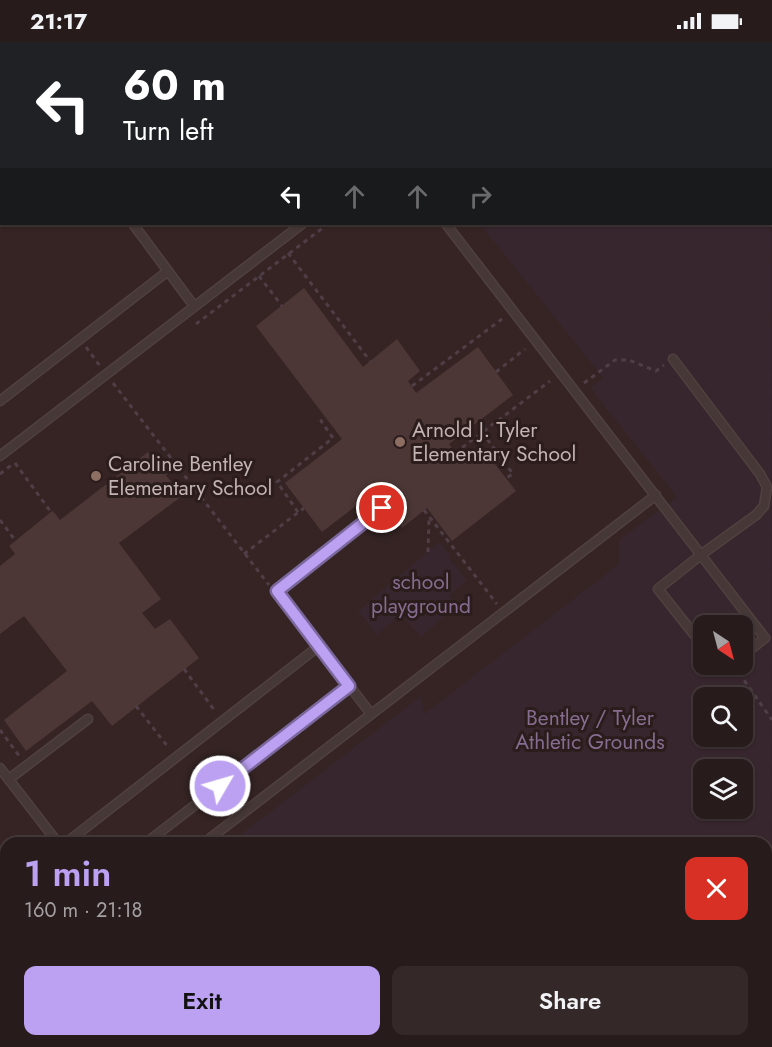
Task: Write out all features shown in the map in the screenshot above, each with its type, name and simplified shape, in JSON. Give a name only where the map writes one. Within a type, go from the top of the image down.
[{"type":"lane","points":[[134,225],[194,306]]},
{"type":"lane","points":[[3,454],[301,225]]},
{"type":"lane","points":[[447,225],[748,615]]},
{"type":"lane","points":[[0,401],[168,271]]},
{"type":"lane","points":[[673,359],[760,474],[767,487],[764,506],[756,515],[658,589],[693,633]]},
{"type":"lane","points":[[212,837],[656,495]]},
{"type":"lane","points":[[370,714],[277,591],[382,508]]},
{"type":"lane","points":[[753,622],[765,638],[753,647]]},
{"type":"lane","points":[[74,837],[319,646]]},
{"type":"lane","points":[[154,837],[349,686]]},
{"type":"lane","points":[[9,779],[88,719]]},
{"type":"lane","points":[[0,768],[53,837]]},
{"type":"path","points":[[288,253],[370,361]]},
{"type":"path","points":[[259,276],[282,306]]},
{"type":"path","points":[[412,386],[502,319],[508,326]]},
{"type":"path","points":[[80,339],[268,585],[277,591]]},
{"type":"path","points":[[496,372],[525,349],[519,341]]},
{"type":"path","points":[[575,391],[615,360],[629,360],[656,371],[673,359]]},
{"type":"path","points":[[455,453],[550,381]]},
{"type":"path","points":[[298,512],[277,483],[333,438],[321,421],[326,417]]},
{"type":"path","points":[[482,432],[513,474],[506,478]]},
{"type":"path","points":[[3,454],[51,512]]},
{"type":"path","points":[[165,474],[176,465]]},
{"type":"path","points":[[244,554],[304,508]]},
{"type":"path","points":[[424,510],[503,612]]},
{"type":"path","points":[[428,552],[429,517]]},
{"type":"path","points":[[0,520],[15,540]]},
{"type":"path","points":[[184,669],[223,721]]},
{"type":"path","points":[[740,675],[772,720]]},
{"type":"path","points":[[136,706],[176,757]]},
{"type":"path","points":[[0,730],[26,765]]},
{"type":"green space","name":"Bentley / Tyler Athletic Grounds","points":[[481,225],[771,225],[772,837],[238,837],[421,696],[424,714],[619,564],[619,540],[677,497],[590,388],[603,378]]},
{"type":"green space","name":"school playground","points":[[439,542],[451,556],[449,559],[467,580],[449,596],[456,605],[421,637],[400,614],[377,635],[358,611]]},
{"type":"building","name":"Arnold J. Tyler Elementary School","points":[[304,288],[363,367],[397,339],[420,371],[408,381],[416,393],[478,347],[513,395],[449,444],[460,460],[480,445],[516,491],[452,541],[427,508],[402,528],[374,492],[322,532],[285,483],[342,439],[256,326]]},
{"type":"building","name":"Caroline Bentley Elementary School","points":[[148,452],[182,496],[119,543],[161,599],[142,613],[155,629],[170,619],[199,658],[112,726],[92,701],[26,751],[4,720],[67,671],[24,616],[0,634],[0,566],[15,554],[9,546],[51,512],[53,511],[60,520]]},
{"type":"place","name":"Arnold J. Tyler Elementary School","points":[[400,442]]},
{"type":"place","name":"Caroline Bentley Elementary School","points":[[96,476]]},
{"type":"route","points":[[220,786],[349,686],[277,591],[382,508]]}]
